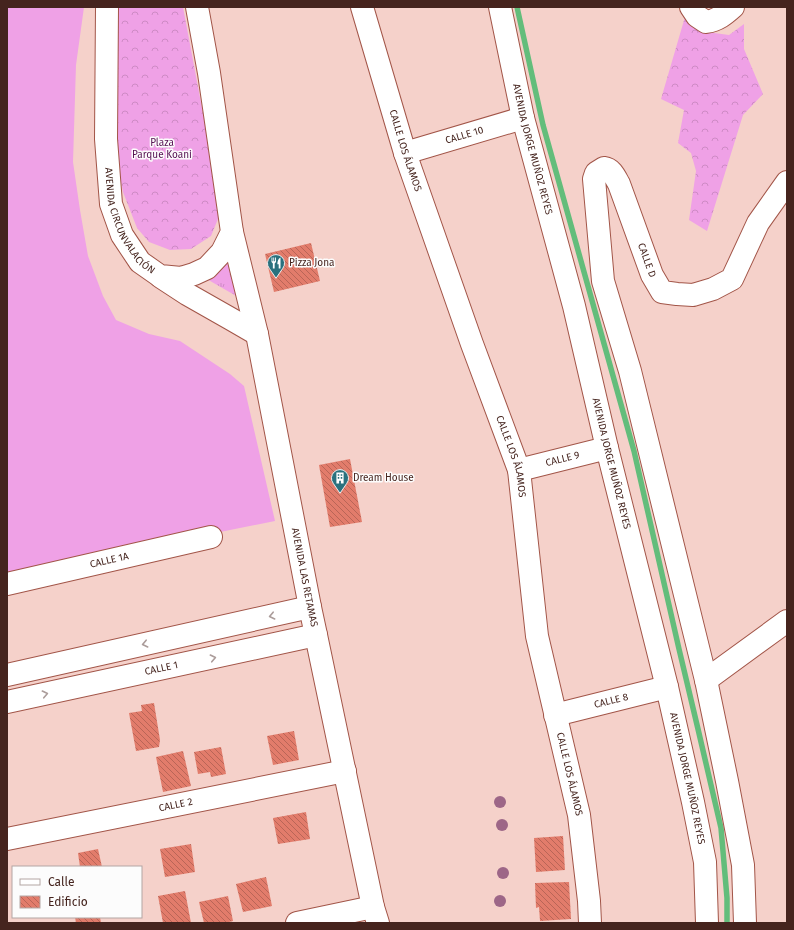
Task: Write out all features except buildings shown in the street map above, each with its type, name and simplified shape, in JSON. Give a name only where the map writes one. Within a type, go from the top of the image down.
[{"type":"street","name":"AVENIDA CIRCUNVALACIÓN","points":[[108,7],[106,139],[111,204],[122,235],[140,262],[160,276],[181,278],[207,268],[222,252],[232,232]]},
{"type":"street","points":[[197,7],[209,73],[232,232]]},
{"type":"street","name":"CALLE LOS ÁLAMOS","points":[[362,7],[405,152],[472,344],[519,470],[537,636],[578,815],[590,901],[590,923]]},
{"type":"street","name":"AVENIDA JORGE MUÑOZ REYES","points":[[500,7],[523,118],[574,306],[607,448],[667,687],[693,802],[705,862],[707,923]]},
{"type":"street","points":[[691,7],[697,16],[706,22],[715,20],[733,7]]},
{"type":"street","name":"CALLE 10","points":[[405,152],[523,118]]},
{"type":"street","name":"CALLE D","points":[[706,680],[630,372],[603,281],[594,179],[596,173],[604,168],[608,169],[613,174],[619,184],[652,275],[662,292],[693,295],[713,289],[732,279],[758,223],[787,182]]},
{"type":"street","name":"AVENIDA LAS RETAMAS","points":[[232,232],[257,334],[310,607],[375,915]]},
{"type":"street","points":[[160,276],[187,294],[257,334]]},
{"type":"street","name":"CALLE 9","points":[[519,470],[607,448]]},
{"type":"street","name":"CALLE 1A","points":[[7,584],[211,537]]},
{"type":"street","points":[[7,675],[310,607]]},
{"type":"street","points":[[745,923],[743,865],[728,781],[706,680],[787,621]]},
{"type":"street","name":"CALLE 1","points":[[7,702],[316,636]]},
{"type":"street","points":[[179,637],[186,664]]},
{"type":"street","name":"CALLE 8","points":[[555,715],[667,687]]},
{"type":"street","name":"CALLE 2","points":[[7,839],[345,771]]},
{"type":"street","points":[[297,923],[375,915]]},
{"type":"green space","points":[[7,7],[84,7],[76,65],[73,162],[88,256],[103,296],[116,320],[149,334],[180,341],[230,374],[244,386],[275,521],[7,575]]},
{"type":"green space","name":"Plaza Parque Koani","points":[[118,7],[183,7],[217,188],[220,214],[211,236],[191,249],[170,250],[149,242],[137,228],[123,192],[115,152]]},
{"type":"green space","points":[[687,10],[707,32],[729,35],[744,24],[744,49],[763,94],[743,115],[707,231],[689,220],[696,171],[691,153],[678,143],[684,110],[661,99]]},
{"type":"green space","points":[[229,249],[238,297],[198,274]]},
{"type":"waterway","points":[[517,7],[543,125],[634,451],[721,828],[727,898],[727,923]]},
{"type":"place","name":"Pizza Jona","points":[[276,278]]},
{"type":"place","name":"Dream House","points":[[340,493]]}]
